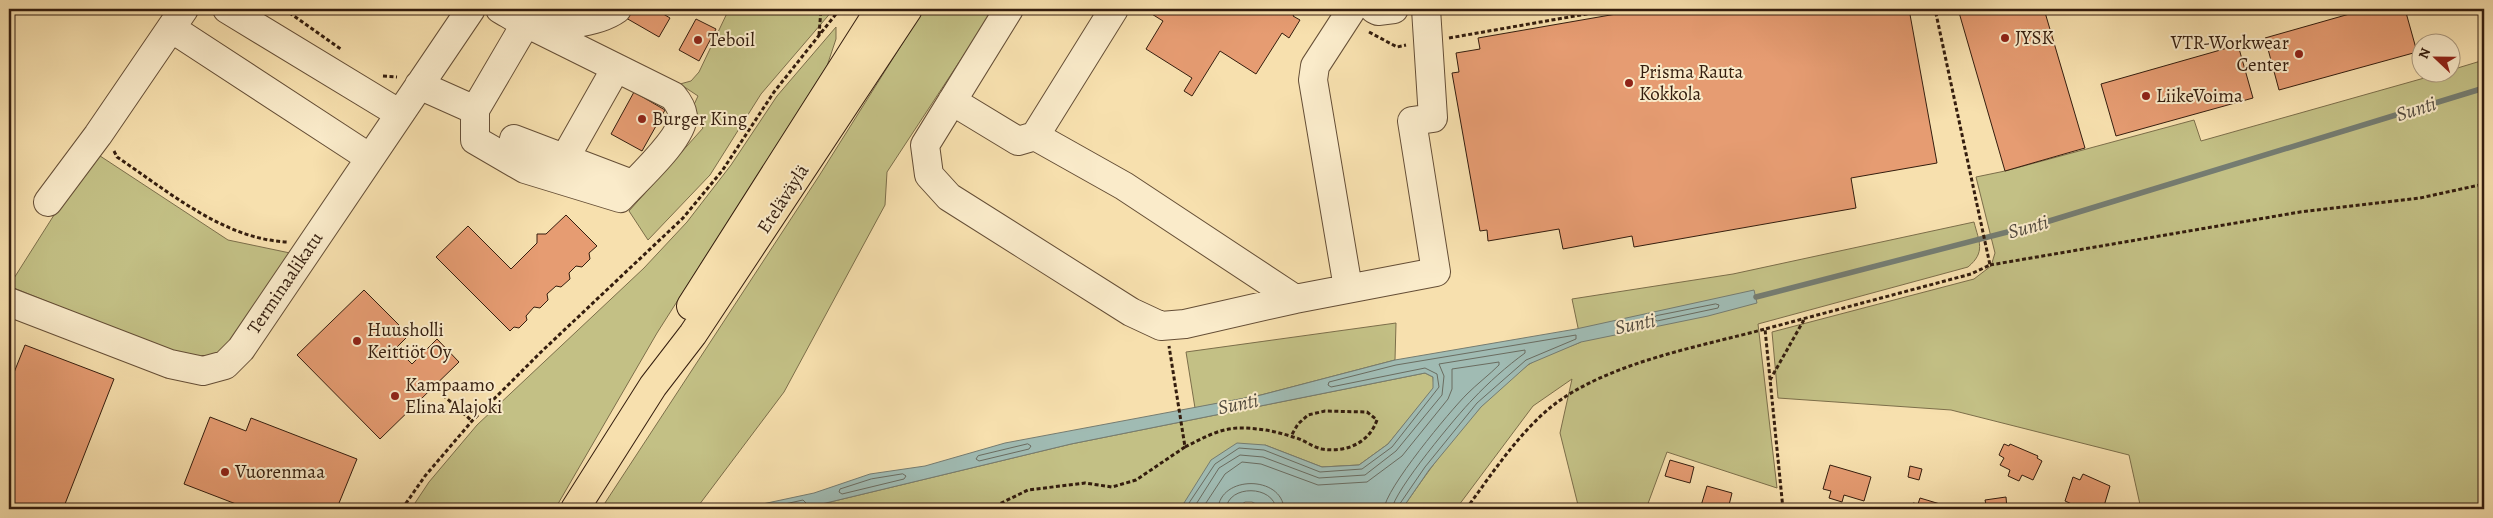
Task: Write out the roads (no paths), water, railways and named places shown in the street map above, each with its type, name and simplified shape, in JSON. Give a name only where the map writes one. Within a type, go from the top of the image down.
[{"type":"highway","name":"Eteläväylä","points":[[575,509],[653,386],[680,326],[718,261],[895,11]]},
{"type":"street","points":[[227,9],[400,114]]},
{"type":"street","name":"Terminaalikatu","points":[[9,302],[170,364],[203,371],[225,365],[241,349],[400,114],[409,81],[471,9]]},
{"type":"street","points":[[500,9],[526,22],[616,68],[673,96],[680,106],[683,117],[679,133],[620,198],[525,169],[475,140],[475,110],[526,22]]},
{"type":"street","points":[[526,22],[580,23],[608,15],[617,9]]},
{"type":"street","points":[[1009,9],[925,145],[929,175],[949,197],[1130,312],[1161,326],[1186,324],[1295,298],[1436,272],[1412,121],[1433,118],[1426,9]]},
{"type":"street","points":[[952,101],[1018,142],[1034,136],[1114,9]]},
{"type":"street","points":[[1374,9],[1378,11],[1394,9]]},
{"type":"street","points":[[1348,288],[1313,80],[1315,66],[1349,13]]},
{"type":"street","points":[[48,202],[98,135],[177,18],[370,158]]},
{"type":"street","points":[[565,158],[616,68]]},
{"type":"street","points":[[409,81],[475,110]]},
{"type":"street","points":[[1034,136],[1124,186],[1295,298]]},
{"type":"street","points":[[514,139],[632,184]]},
{"type":"water","points":[[1754,290],[1757,303],[1708,316],[1581,342],[1529,364],[1481,407],[1429,470],[1402,509],[1266,509],[1252,502],[1245,502],[1235,509],[1177,509],[1184,503],[1211,460],[1237,443],[1265,445],[1322,467],[1359,465],[1388,444],[1433,388],[1433,377],[1425,373],[1071,444],[801,509],[739,509],[814,493],[870,474],[925,466],[1005,443],[1261,395],[1395,360],[1576,329]]},
{"type":"waterway","name":"Sunti","points":[[1756,297],[2046,222],[2484,88]]},
{"type":"place","name":"JYSK","points":[[2005,38]]},
{"type":"place","name":"Teboil","points":[[698,40]]},
{"type":"place","name":"VTR-Workwear Center","points":[[2299,54]]},
{"type":"place","name":"Prisma Rauta Kokkola","points":[[1629,83]]},
{"type":"place","name":"LiikeVoima","points":[[2146,96]]},
{"type":"place","name":"Burger King","points":[[642,119]]},
{"type":"place","name":"Huusholli Keittiöt Oy","points":[[357,341]]},
{"type":"place","name":"Kampaamo Elina Alajoki","points":[[395,396]]},
{"type":"place","name":"Vuorenmaa","points":[[225,472]]}]
